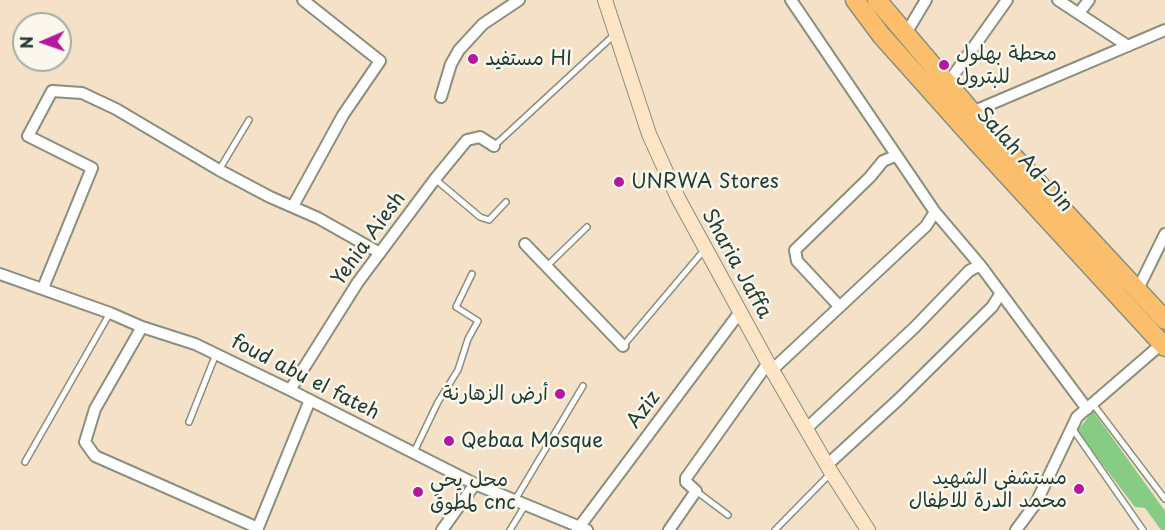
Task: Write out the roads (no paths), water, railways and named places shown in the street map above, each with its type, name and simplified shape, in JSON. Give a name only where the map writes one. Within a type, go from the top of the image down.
[{"type":"highway","name":"Salah Ad-Din","points":[[855,0],[881,35],[1164,344]]},
{"type":"highway","name":"Salah Ad-Din","points":[[877,0],[972,112],[1165,320]]},
{"type":"street","points":[[293,206],[343,115],[380,61],[303,0]]},
{"type":"street","points":[[441,97],[451,64],[459,50],[483,24],[519,0]]},
{"type":"street","name":"Sharia Jaffa","points":[[605,0],[649,134],[678,198],[770,367],[829,469],[868,530]]},
{"type":"street","points":[[791,0],[935,212],[980,265],[1090,407]]},
{"type":"street","points":[[905,35],[926,0]]},
{"type":"street","points":[[948,82],[1007,0]]},
{"type":"street","points":[[1058,0],[1128,46]]},
{"type":"street","points":[[1079,13],[1089,0]]},
{"type":"street","points":[[972,112],[1165,30]]},
{"type":"street","points":[[43,288],[92,168],[28,136],[52,91],[82,93],[116,109],[219,170],[270,197],[293,206],[380,253]]},
{"type":"street","name":"Yehia Aiesh","points":[[290,390],[358,282],[467,140],[480,137],[494,146]]},
{"type":"street","points":[[838,306],[797,261],[795,250],[870,177],[883,161],[895,156]]},
{"type":"street","points":[[669,530],[696,491],[686,482],[686,478],[770,367],[926,226],[935,212]]},
{"type":"street","points":[[1137,291],[1165,234]]},
{"type":"street","points":[[525,244],[623,346]]},
{"type":"street","points":[[807,428],[915,327],[969,271],[980,265]]},
{"type":"street","name":"foud abu el fateh","points":[[0,274],[110,313],[142,327],[195,344],[475,484],[581,529]]},
{"type":"street","points":[[829,469],[992,307],[1001,294]]},
{"type":"street","name":"Aziz","points":[[581,529],[740,312]]},
{"type":"street","points":[[142,327],[95,409],[86,442],[95,456],[258,529],[310,400]]},
{"type":"street","points":[[1016,530],[1036,503],[1077,417],[1164,344]]},
{"type":"street","points":[[442,530],[475,484]]},
{"type":"lane","points":[[494,146],[616,34]]},
{"type":"lane","points":[[219,170],[249,120]]},
{"type":"lane","points":[[435,179],[480,217],[489,220],[506,202]]},
{"type":"lane","points":[[547,266],[587,227]]},
{"type":"lane","points":[[623,346],[706,247]]},
{"type":"lane","points":[[413,453],[438,402],[458,370],[468,339],[478,321],[456,308],[472,274]]},
{"type":"lane","points":[[25,462],[110,313]]},
{"type":"lane","points":[[189,422],[216,354]]},
{"type":"lane","points":[[515,500],[583,386]]},
{"type":"lane","points":[[1090,407],[1165,499]]},
{"type":"lane","points":[[1072,427],[1143,530]]},
{"type":"lane","points":[[775,530],[829,469]]},
{"type":"lane","points":[[696,491],[729,515]]},
{"type":"lane","points":[[510,530],[526,504]]},
{"type":"place","name":"مستفيد HI","points":[[473,59]]},
{"type":"place","name":"محطة بهلول للبترول","points":[[944,65]]},
{"type":"place","name":"UNRWA Stores","points":[[619,182]]},
{"type":"place","name":"أرض الزهارنة","points":[[560,394]]},
{"type":"place","name":"Qebaa Mosque","points":[[449,441]]},
{"type":"place","name":"مستشفى الشهيد محمد الدرة للاطفال","points":[[1079,489]]},
{"type":"place","name":"محل يحي لمطوق cnc","points":[[418,492]]}]
